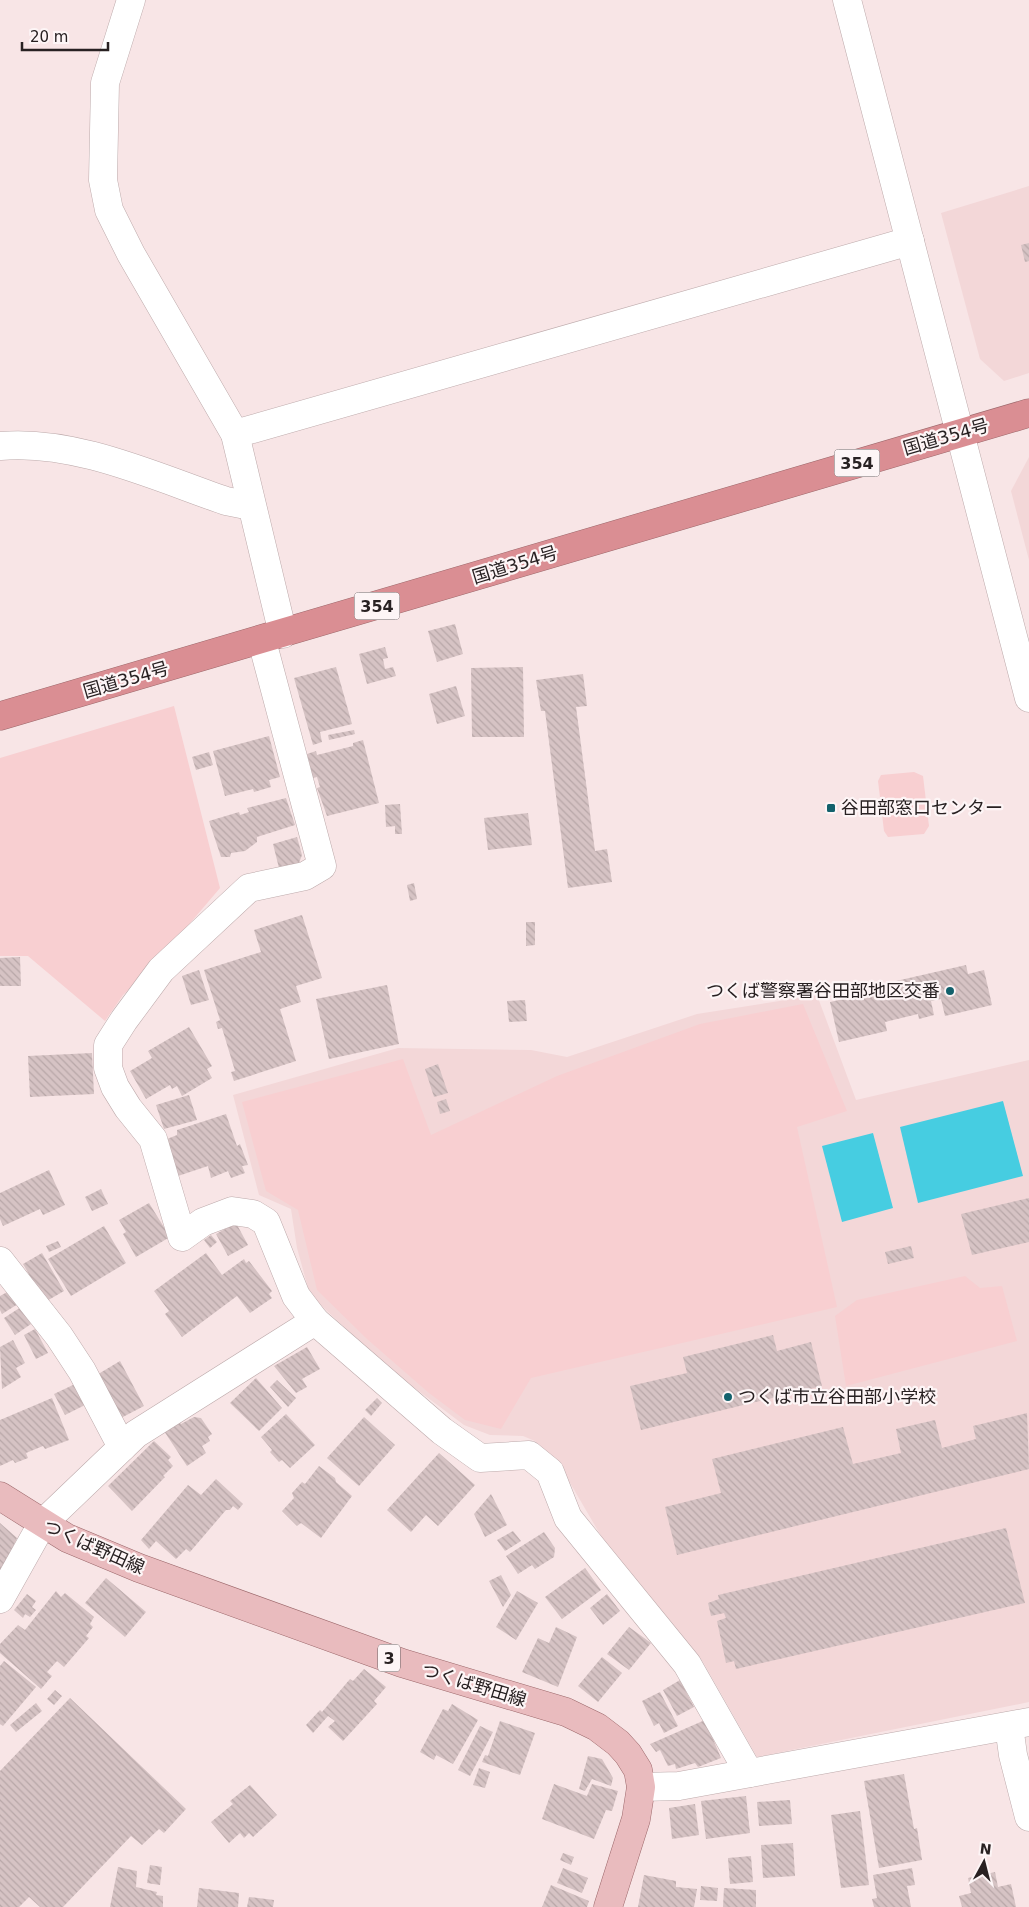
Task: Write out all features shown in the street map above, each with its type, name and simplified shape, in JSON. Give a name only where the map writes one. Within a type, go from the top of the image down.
[{"type":"highway","name":"国道354号","points":[[0,716],[1029,413]]},
{"type":"main road","name":"つくば野田線","points":[[0,1496],[67,1538],[139,1568],[402,1663],[566,1712],[597,1727],[618,1743],[633,1761],[641,1787],[636,1819],[608,1907]]},
{"type":"street","points":[[131,0],[105,83],[103,180],[109,210],[131,254],[235,434],[251,506],[272,637],[322,866],[305,876],[249,888],[162,970],[124,1020],[108,1045],[108,1068],[115,1087],[128,1108],[153,1139],[182,1237],[203,1222],[232,1211],[254,1214],[266,1222],[296,1296],[315,1322],[442,1432],[480,1458],[529,1455],[550,1472],[568,1518],[687,1664],[750,1773]]},
{"type":"street","points":[[847,0],[1029,698]]},
{"type":"street","points":[[235,434],[910,241]]},
{"type":"street","points":[[0,446],[18,444],[84,452],[226,501],[251,506]]},
{"type":"street","points":[[0,1261],[59,1336],[82,1371],[122,1447]]},
{"type":"street","points":[[0,1599],[42,1524],[136,1434],[315,1322]]},
{"type":"street","points":[[641,1787],[679,1786],[1019,1724],[1013,1755],[1029,1817]]},
{"type":"shaded area","points":[[1029,186],[1029,373],[1004,381],[980,359],[941,213]]},
{"type":"shaded area","points":[[1029,457],[1029,560],[1011,491]]},
{"type":"shaded area","points":[[174,706],[220,888],[157,962],[123,995],[105,1021],[28,956],[0,956],[0,758]]},
{"type":"shaded area","points":[[914,772],[923,776],[929,826],[924,834],[888,837],[884,831],[878,781],[881,775]]},
{"type":"shaded area","name":"つくば市立谷田部小学校","points":[[817,995],[856,1100],[1029,1060],[1029,1702],[757,1757],[703,1662],[604,1541],[559,1464],[535,1441],[523,1436],[490,1435],[464,1425],[388,1368],[310,1295],[297,1248],[291,1209],[259,1195],[233,1095],[398,1048],[531,1050],[567,1057],[697,1014]]},
{"type":"shaded area","points":[[803,1004],[847,1111],[797,1127],[837,1307],[531,1378],[501,1429],[465,1420],[429,1393],[367,1339],[317,1290],[298,1210],[266,1191],[242,1102],[403,1059],[431,1135],[557,1076],[700,1024]]},
{"type":"shaded area","points":[[965,1276],[980,1288],[1002,1286],[1017,1341],[846,1386],[835,1316],[857,1300]]},
{"type":"water","points":[[1003,1101],[1023,1176],[918,1203],[900,1127]]},
{"type":"water","points":[[873,1133],[893,1208],[842,1222],[822,1146]]},
{"type":"building","points":[[1029,243],[1029,261],[1025,262],[1021,245]]},
{"type":"building","points":[[455,624],[463,654],[437,662],[428,631]]},
{"type":"building","points":[[385,647],[388,658],[383,659],[385,669],[393,667],[396,676],[367,684],[359,654]]},
{"type":"building","points":[[336,667],[352,724],[320,732],[322,742],[313,745],[294,678]]},
{"type":"building","points":[[523,667],[524,737],[472,737],[471,668]]},
{"type":"building","points":[[583,674],[587,706],[576,707],[595,851],[607,849],[612,882],[568,888],[545,711],[541,711],[536,680]]},
{"type":"building","points":[[456,686],[465,716],[437,724],[429,694]]},
{"type":"building","points":[[354,730],[355,734],[329,740],[328,735]]},
{"type":"building","points":[[269,736],[280,777],[269,780],[271,787],[254,792],[253,789],[225,796],[213,751]]},
{"type":"building","points":[[363,740],[379,803],[327,816],[317,788],[320,787],[317,777],[313,778],[307,754],[316,751],[317,755],[353,746],[353,743]]},
{"type":"building","points":[[209,752],[213,765],[196,770],[192,757]]},
{"type":"building","points":[[286,798],[295,825],[257,837],[257,842],[245,851],[231,853],[230,857],[221,857],[209,821],[239,812],[240,815],[249,812],[247,808]]},
{"type":"building","points":[[400,804],[402,834],[395,834],[395,826],[386,827],[385,805]]},
{"type":"building","points":[[528,813],[532,845],[488,850],[484,818]]},
{"type":"building","points":[[297,837],[302,855],[299,863],[279,868],[273,844]]},
{"type":"building","points":[[414,883],[417,899],[410,901],[407,885]]},
{"type":"building","points":[[302,915],[322,978],[296,986],[301,1002],[280,1009],[296,1061],[234,1081],[231,1072],[235,1071],[222,1028],[218,1029],[216,1022],[220,1020],[204,970],[261,952],[254,930]]},
{"type":"building","points":[[526,922],[535,922],[535,945],[526,946]]},
{"type":"building","points":[[20,957],[21,986],[0,986],[0,958]]},
{"type":"building","points":[[966,965],[968,974],[984,970],[992,1005],[945,1016],[941,999],[931,1001],[934,1015],[919,1019],[918,1014],[885,1022],[887,1031],[839,1042],[830,1002],[897,987],[896,981]]},
{"type":"building","points":[[199,970],[209,1000],[191,1005],[182,976]]},
{"type":"building","points":[[387,985],[399,1044],[329,1059],[316,999]]},
{"type":"building","points":[[525,1000],[527,1021],[509,1022],[507,1001]]},
{"type":"building","points":[[189,1027],[212,1066],[207,1069],[212,1078],[182,1096],[177,1086],[172,1089],[170,1085],[146,1099],[130,1071],[152,1058],[148,1051]]},
{"type":"building","points":[[92,1053],[94,1094],[30,1097],[28,1056]]},
{"type":"building","points":[[438,1064],[448,1093],[434,1097],[425,1069]]},
{"type":"building","points":[[189,1095],[197,1120],[164,1129],[156,1105]]},
{"type":"building","points":[[446,1099],[450,1111],[440,1114],[437,1102]]},
{"type":"building","points":[[226,1114],[237,1146],[240,1144],[248,1165],[242,1166],[245,1173],[231,1178],[228,1171],[211,1178],[208,1166],[178,1176],[167,1139],[177,1135],[177,1130]]},
{"type":"building","points":[[49,1170],[65,1205],[43,1215],[40,1209],[3,1226],[0,1219],[0,1193]]},
{"type":"building","points":[[101,1189],[108,1204],[92,1211],[85,1197]]},
{"type":"building","points":[[1029,1198],[1029,1242],[972,1255],[961,1214]]},
{"type":"building","points":[[149,1203],[170,1237],[136,1257],[123,1234],[126,1232],[119,1220]]},
{"type":"building","points":[[236,1223],[248,1245],[228,1256],[216,1234]]},
{"type":"building","points":[[104,1226],[126,1263],[71,1296],[48,1259]]},
{"type":"building","points":[[211,1235],[217,1242],[210,1248],[204,1240]]},
{"type":"building","points":[[58,1241],[61,1247],[49,1252],[46,1246]]},
{"type":"building","points":[[911,1246],[914,1258],[888,1264],[885,1252]]},
{"type":"building","points":[[42,1253],[64,1291],[45,1302],[23,1264]]},
{"type":"building","points":[[206,1253],[222,1275],[244,1259],[246,1263],[249,1261],[272,1291],[269,1294],[272,1298],[250,1313],[237,1296],[182,1337],[165,1314],[169,1311],[154,1291]]},
{"type":"building","points":[[9,1291],[18,1304],[2,1314],[0,1310],[0,1296]]},
{"type":"building","points":[[21,1307],[31,1324],[15,1335],[4,1318]]},
{"type":"building","points":[[35,1329],[48,1353],[36,1359],[24,1335]]},
{"type":"building","points":[[773,1335],[777,1351],[811,1342],[822,1386],[641,1430],[630,1386],[687,1373],[683,1357]]},
{"type":"building","points":[[13,1340],[25,1363],[16,1368],[21,1377],[2,1389],[0,1347]]},
{"type":"building","points":[[307,1347],[320,1369],[302,1379],[307,1387],[296,1393],[274,1366]]},
{"type":"building","points":[[120,1361],[144,1406],[119,1419],[95,1376]]},
{"type":"building","points":[[256,1378],[282,1408],[259,1431],[230,1403]]},
{"type":"building","points":[[277,1380],[296,1398],[288,1407],[270,1387]]},
{"type":"building","points":[[75,1384],[85,1405],[65,1415],[54,1394]]},
{"type":"building","points":[[52,1398],[69,1440],[45,1449],[43,1446],[26,1453],[28,1458],[15,1463],[13,1460],[0,1466],[0,1420]]},
{"type":"building","points":[[377,1398],[382,1403],[371,1416],[365,1410]]},
{"type":"building","points":[[1027,1413],[1029,1469],[677,1555],[665,1507],[721,1493],[712,1459],[843,1427],[853,1464],[901,1453],[896,1429],[935,1420],[942,1448],[976,1439],[973,1426]]},
{"type":"building","points":[[286,1414],[315,1445],[290,1468],[282,1460],[279,1462],[261,1437]]},
{"type":"building","points":[[194,1417],[201,1418],[212,1434],[208,1437],[210,1441],[202,1446],[206,1453],[187,1466],[164,1431],[179,1421],[181,1424]]},
{"type":"building","points":[[364,1417],[395,1445],[359,1486],[327,1458]]},
{"type":"building","points":[[154,1441],[171,1457],[168,1460],[173,1466],[132,1511],[108,1486]]},
{"type":"building","points":[[439,1453],[475,1485],[438,1526],[426,1515],[411,1532],[387,1510]]},
{"type":"building","points":[[319,1466],[335,1478],[336,1482],[352,1496],[321,1538],[301,1523],[297,1526],[282,1511],[294,1498],[292,1493],[302,1482],[305,1484]]},
{"type":"building","points":[[216,1479],[243,1504],[238,1510],[233,1506],[230,1510],[226,1510],[190,1552],[186,1549],[176,1559],[156,1541],[149,1549],[141,1540],[188,1485],[201,1495]]},
{"type":"building","points":[[491,1494],[507,1525],[485,1537],[474,1514]]},
{"type":"building","points":[[0,1523],[17,1538],[0,1576]]},
{"type":"building","points":[[1006,1528],[1025,1603],[736,1669],[734,1661],[726,1663],[717,1621],[726,1618],[724,1613],[711,1616],[708,1603],[719,1599],[718,1595]]},
{"type":"building","points":[[513,1531],[521,1541],[505,1551],[497,1540]]},
{"type":"building","points":[[544,1532],[555,1548],[554,1557],[535,1569],[532,1565],[518,1574],[506,1556]]},
{"type":"building","points":[[585,1568],[601,1590],[562,1619],[545,1597]]},
{"type":"building","points":[[501,1575],[511,1595],[503,1607],[489,1581]]},
{"type":"building","points":[[106,1578],[146,1612],[125,1637],[85,1603]]},
{"type":"building","points":[[56,1591],[61,1597],[65,1593],[94,1617],[90,1624],[93,1627],[86,1636],[89,1638],[64,1667],[57,1661],[47,1672],[52,1676],[41,1689],[0,1653],[0,1644],[18,1625],[25,1630]]},
{"type":"building","points":[[517,1591],[538,1603],[516,1640],[496,1627]]},
{"type":"building","points":[[27,1594],[36,1601],[32,1607],[36,1610],[30,1617],[25,1614],[23,1618],[14,1610]]},
{"type":"building","points":[[607,1594],[620,1611],[603,1625],[590,1608]]},
{"type":"building","points":[[556,1627],[577,1637],[558,1687],[522,1672],[538,1638],[549,1643]]},
{"type":"building","points":[[629,1627],[651,1643],[629,1670],[607,1654]]},
{"type":"building","points":[[602,1657],[622,1673],[598,1702],[578,1686]]},
{"type":"building","points":[[4,1661],[36,1687],[3,1726],[0,1724],[0,1666]]},
{"type":"building","points":[[364,1669],[386,1687],[374,1701],[377,1704],[343,1741],[328,1727],[335,1721],[328,1716],[313,1733],[306,1725],[320,1710],[322,1712],[350,1679],[353,1681]]},
{"type":"building","points":[[680,1680],[694,1707],[677,1716],[663,1690]]},
{"type":"building","points":[[55,1690],[62,1696],[54,1705],[47,1699]]},
{"type":"building","points":[[660,1692],[678,1726],[664,1733],[659,1723],[654,1726],[642,1701]]},
{"type":"building","points":[[70,1698],[186,1809],[164,1833],[159,1829],[142,1845],[131,1836],[63,1907],[40,1907],[29,1897],[19,1907],[0,1907],[0,1771]]},
{"type":"building","points":[[36,1703],[42,1711],[16,1732],[10,1725]]},
{"type":"building","points":[[452,1704],[478,1720],[453,1764],[436,1755],[434,1760],[420,1752],[443,1709],[448,1711]]},
{"type":"building","points":[[705,1720],[721,1758],[698,1767],[695,1763],[676,1769],[675,1764],[668,1766],[660,1750],[656,1752],[650,1744]]},
{"type":"building","points":[[500,1721],[535,1733],[520,1775],[482,1762],[485,1755],[488,1756]]},
{"type":"building","points":[[480,1726],[493,1732],[470,1776],[458,1770]]},
{"type":"building","points":[[588,1756],[602,1759],[613,1778],[611,1786],[592,1779],[585,1791],[579,1789]]},
{"type":"building","points":[[479,1768],[490,1772],[485,1788],[473,1785]]},
{"type":"building","points":[[904,1774],[914,1829],[917,1828],[922,1860],[879,1868],[864,1781]]},
{"type":"building","points":[[554,1784],[587,1796],[592,1784],[618,1791],[612,1811],[606,1810],[594,1839],[542,1819]]},
{"type":"building","points":[[250,1785],[277,1815],[253,1837],[249,1833],[244,1838],[240,1833],[229,1843],[211,1822],[233,1804],[230,1801]]},
{"type":"building","points":[[746,1796],[750,1833],[706,1839],[701,1801]]},
{"type":"building","points":[[790,1800],[792,1824],[759,1826],[757,1802]]},
{"type":"building","points":[[695,1804],[699,1835],[672,1839],[669,1808]]},
{"type":"building","points":[[860,1811],[869,1885],[841,1888],[831,1815]]},
{"type":"building","points":[[793,1843],[795,1876],[763,1878],[761,1845]]},
{"type":"building","points":[[563,1853],[574,1857],[571,1865],[560,1860]]},
{"type":"building","points":[[751,1856],[753,1882],[730,1884],[728,1858]]},
{"type":"building","points":[[150,1865],[162,1867],[160,1885],[147,1883]]},
{"type":"building","points":[[118,1867],[137,1871],[136,1887],[157,1892],[156,1895],[163,1896],[163,1907],[110,1907]]},
{"type":"building","points":[[563,1868],[588,1878],[582,1893],[557,1883]]},
{"type":"building","points":[[912,1868],[915,1885],[907,1886],[911,1907],[874,1907],[872,1899],[877,1898],[873,1875]]},
{"type":"building","points":[[995,1872],[998,1887],[1011,1884],[1016,1907],[962,1907],[959,1896],[971,1893],[968,1878]]},
{"type":"building","points":[[644,1875],[676,1881],[676,1887],[697,1889],[694,1907],[638,1907]]},
{"type":"building","points":[[551,1885],[589,1901],[587,1907],[542,1907]]},
{"type":"building","points":[[701,1886],[718,1888],[717,1901],[700,1900]]},
{"type":"building","points":[[199,1888],[239,1893],[238,1907],[197,1907]]},
{"type":"building","points":[[724,1888],[756,1890],[756,1907],[723,1907]]},
{"type":"building","points":[[249,1897],[274,1900],[273,1907],[247,1907]]},
{"type":"place","name":"谷田部窓口センター","points":[[831,808]]},
{"type":"place","name":"つくば警察署谷田部地区交番","points":[[950,991]]},
{"type":"place","name":"つくば市立谷田部小学校","points":[[728,1397]]}]
